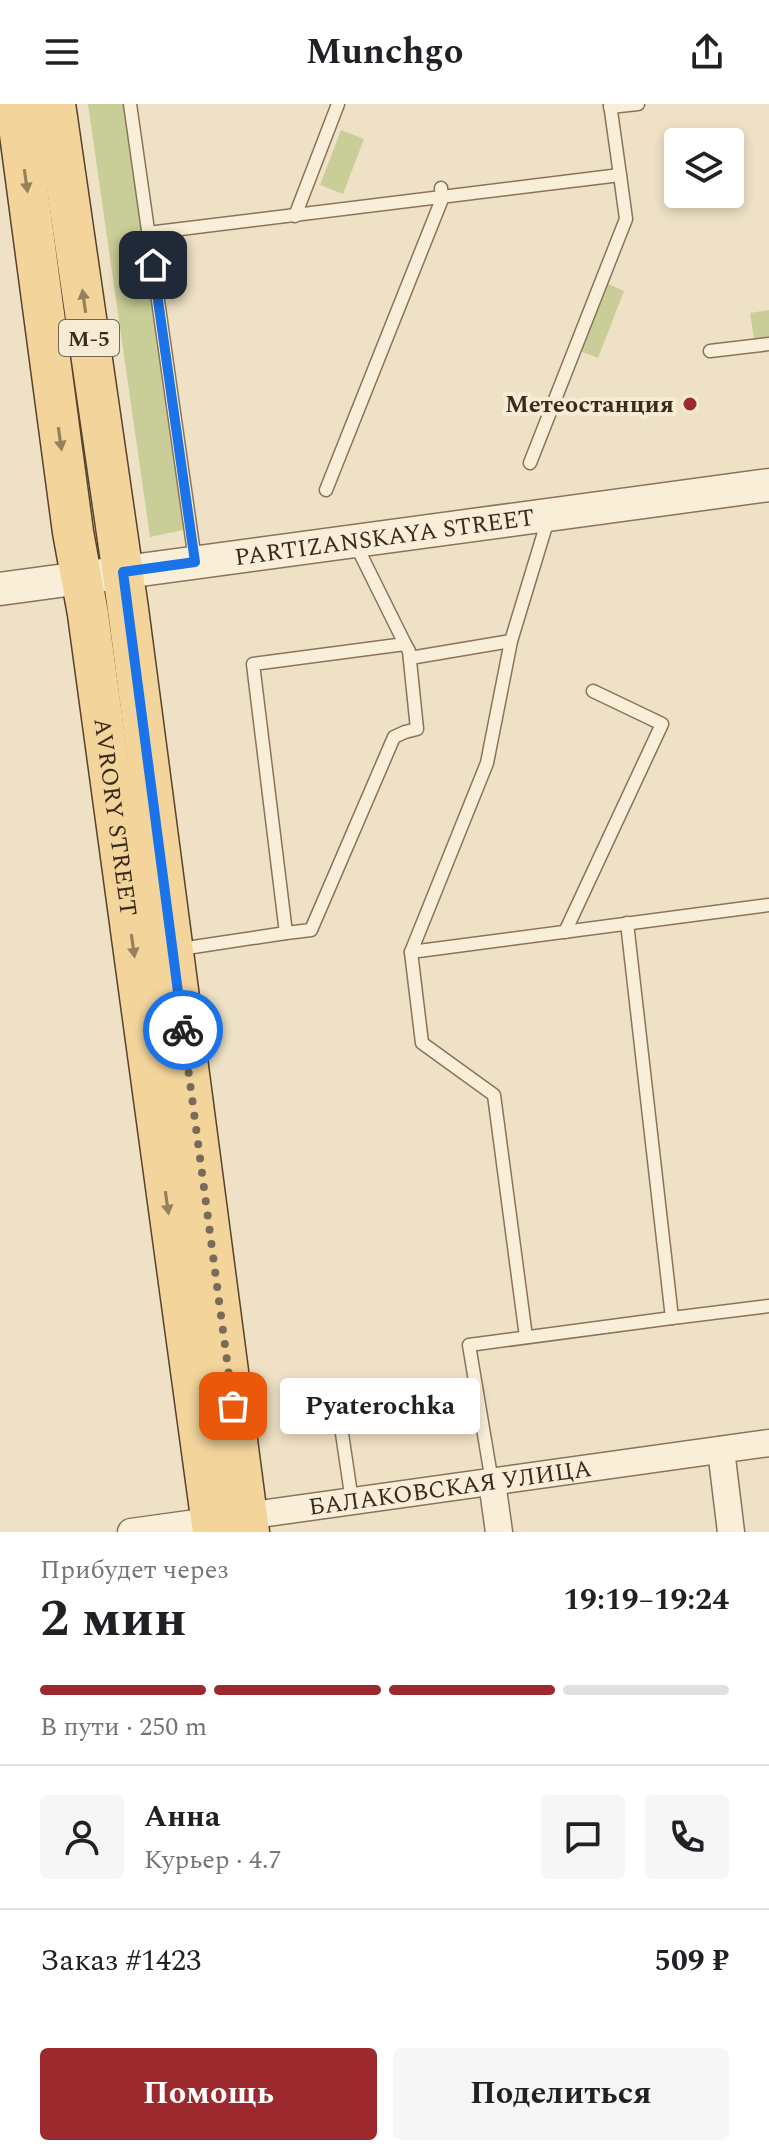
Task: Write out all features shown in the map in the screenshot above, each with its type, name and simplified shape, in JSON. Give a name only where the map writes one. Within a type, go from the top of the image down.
[{"type":"main road","name":"AVRORY STREET","points":[[16,104],[80,578],[230,1525]]},
{"type":"main road","name":"AVRORY STREET","points":[[55,104],[123,572],[173,950],[230,1525]]},
{"type":"street","name":"PARTIZANSKAYA STREET","points":[[0,589],[769,485]]},
{"type":"street","name":"БАЛАКОВСКАЯ УЛИЦА","points":[[131,1532],[230,1525],[352,1501],[769,1443]]},
{"type":"street","points":[[721,1450],[731,1532]]},
{"type":"street","points":[[492,1482],[499,1532]]},
{"type":"lane","points":[[130,104],[195,562]]},
{"type":"lane","points":[[295,216],[338,104]]},
{"type":"lane","points":[[530,463],[626,219],[610,106],[638,104]]},
{"type":"lane","points":[[148,233],[295,216],[441,193],[620,175]]},
{"type":"lane","points":[[326,490],[441,193]]},
{"type":"lane","points":[[710,351],[769,344]]},
{"type":"lane","points":[[526,1337],[494,1095],[422,1043],[411,952],[487,763],[511,641],[549,515]]},
{"type":"lane","points":[[173,950],[311,930],[394,737],[417,729],[409,651],[354,541]]},
{"type":"lane","points":[[410,658],[511,641]]},
{"type":"lane","points":[[286,933],[253,664],[405,644]]},
{"type":"lane","points":[[565,932],[662,724],[593,691]]},
{"type":"lane","points":[[411,952],[769,904],[769,894]]},
{"type":"lane","points":[[627,923],[672,1318]]},
{"type":"lane","points":[[492,1482],[469,1345],[769,1306]]},
{"type":"lane","points":[[340,1420],[352,1501]]},
{"type":"green space","points":[[88,104],[132,104],[197,527],[150,537]]},
{"type":"green space","points":[[341,130],[364,139],[343,194],[320,185]]},
{"type":"green space","points":[[606,283],[624,291],[598,358],[580,351]]},
{"type":"green space","points":[[769,310],[769,337],[754,339],[750,313]]},
{"type":"way so far","points":[[183,1030],[233,1406]]},
{"type":"place","name":"Метеостанция","points":[[690,404]]},
{"type":"place","name":"Pyaterochka","points":[[233,1406]]},
{"type":"route","points":[[153,265],[195,562],[123,572],[183,1030]]}]
